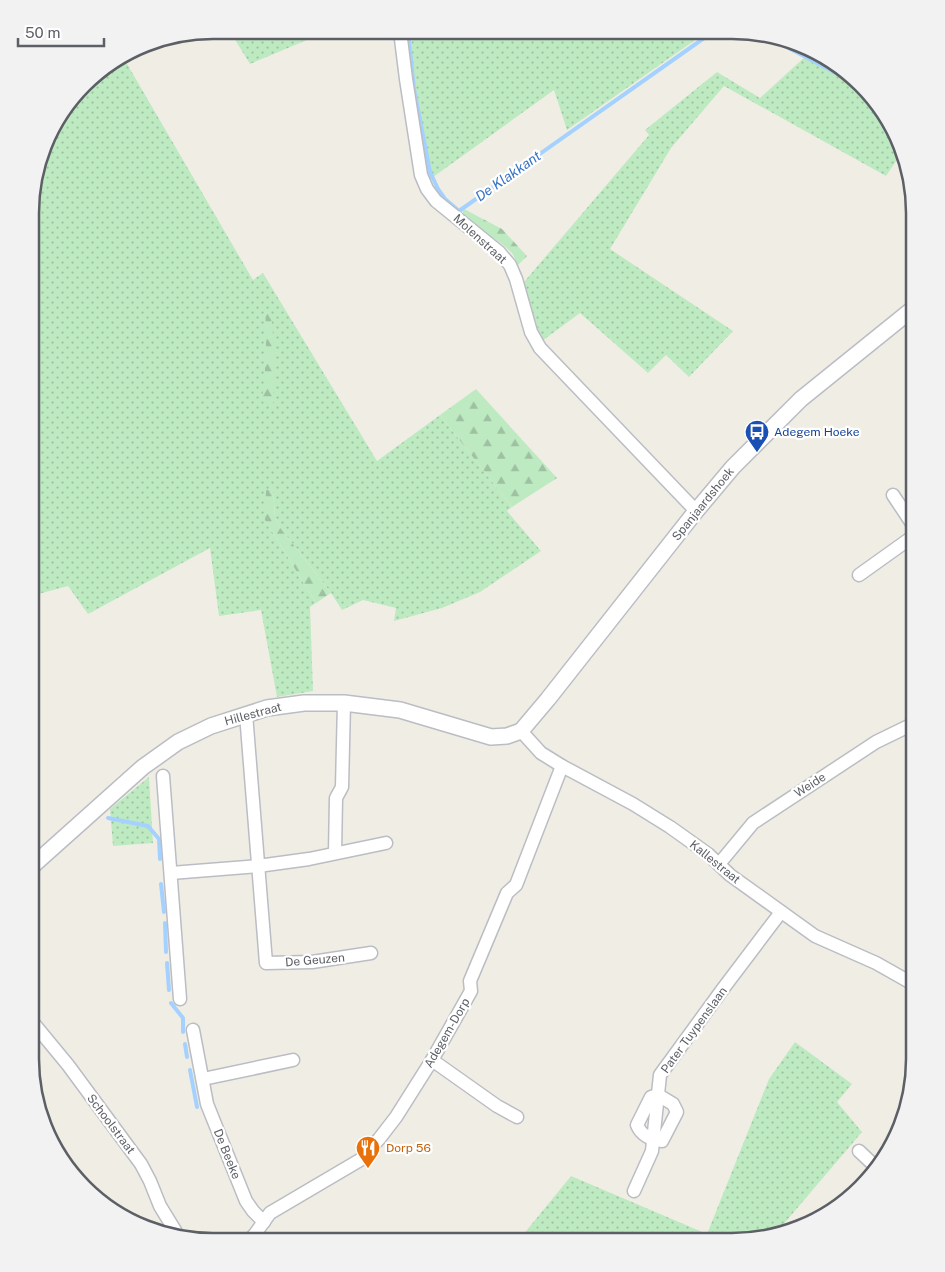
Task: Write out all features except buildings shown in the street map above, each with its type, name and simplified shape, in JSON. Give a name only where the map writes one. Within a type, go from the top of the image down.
[{"type":"street","name":"Molenstraat","points":[[401,39],[421,175],[427,189],[436,201],[499,252],[510,265],[516,279],[531,332],[540,348],[696,512]]},
{"type":"street","name":"Spanjaardshoek","points":[[521,730],[733,467],[801,399],[906,314]]},
{"type":"street","points":[[893,495],[906,514]]},
{"type":"street","points":[[859,575],[906,542]]},
{"type":"street","points":[[335,853],[336,798],[342,787],[344,702]]},
{"type":"street","name":"Hillestraat","points":[[39,860],[143,767],[178,742],[211,726],[267,708],[304,703],[344,702],[400,710],[491,737],[508,736],[521,730]]},
{"type":"street","name":"De Geuzen","points":[[246,714],[266,963],[312,962],[371,953]]},
{"type":"street","name":"Weide","points":[[719,864],[753,823],[876,742],[906,728]]},
{"type":"street","name":"Kallestraat","points":[[521,730],[542,753],[670,827],[708,854],[730,875],[815,936],[876,962],[906,980]]},
{"type":"street","name":"Adegem-Dorp","points":[[257,1233],[270,1213],[360,1160],[379,1140],[396,1117],[432,1060],[471,991],[470,981],[508,893],[516,885],[562,766]]},
{"type":"street","points":[[163,776],[180,999]]},
{"type":"street","points":[[171,873],[258,866],[309,859],[386,843]]},
{"type":"street","name":"Pater Tuypenslaan","points":[[634,1192],[652,1151],[660,1074],[781,912]]},
{"type":"street","name":"De Beeke","points":[[193,1030],[207,1104],[246,1201],[264,1222]]},
{"type":"street","name":"Schoolstraat","points":[[39,1031],[68,1065],[141,1164],[160,1206],[174,1228]]},
{"type":"street","points":[[203,1079],[293,1060]]},
{"type":"street","points":[[432,1060],[497,1106],[517,1117]]},
{"type":"street","points":[[658,1095],[673,1104],[677,1112],[662,1141],[654,1140],[640,1132],[637,1125],[650,1097],[658,1095]]},
{"type":"street","points":[[859,1151],[872,1163]]},
{"type":"green space","points":[[235,39],[307,39],[307,40],[250,64]]},
{"type":"green space","points":[[411,39],[697,39],[567,130],[554,90],[429,180],[412,64]]},
{"type":"green space","points":[[806,56],[820,62],[838,75],[870,107],[883,126],[897,159],[886,176],[724,86],[671,148],[610,249],[733,331],[689,377],[666,355],[648,373],[580,313],[542,341],[524,282],[649,135],[645,130],[717,72],[760,98]]},
{"type":"green space","points":[[126,62],[253,280],[263,273],[377,461],[440,415],[512,507],[507,511],[541,551],[480,592],[442,608],[394,621],[396,608],[363,600],[342,610],[281,529],[275,518],[273,489],[265,520],[316,603],[310,607],[313,691],[277,697],[261,610],[219,616],[210,548],[88,614],[68,586],[39,594],[40,190],[48,156],[68,116],[98,82]]},
{"type":"green space","points":[[464,209],[502,229],[527,256],[518,265],[512,253],[502,244],[461,215]]},
{"type":"green space","points":[[265,311],[271,313],[275,358],[273,404],[264,404],[263,400],[266,340]]},
{"type":"green space","points":[[476,389],[557,478],[512,507],[440,415]]},
{"type":"green space","points":[[273,489],[275,518],[281,529],[331,593],[316,603],[265,520],[266,490]]},
{"type":"green space","points":[[149,777],[153,843],[113,846],[110,809]]},
{"type":"green space","points":[[795,1042],[852,1084],[837,1102],[862,1132],[782,1226],[755,1232],[707,1233],[769,1079]]},
{"type":"green space","points":[[571,1176],[705,1233],[525,1233]]},
{"type":"waterway","name":"De Klakkant","points":[[409,39],[414,89],[430,172],[445,199],[459,211],[703,39]]},
{"type":"waterway","name":"De Klakkant","points":[[791,49],[833,71]]},
{"type":"waterway","points":[[108,818],[148,826],[159,839],[160,859]]},
{"type":"waterway","points":[[161,884],[164,912]]},
{"type":"waterway","points":[[165,923],[166,952]]},
{"type":"waterway","points":[[167,963],[169,990]]},
{"type":"waterway","points":[[171,1003],[183,1018],[183,1032]]},
{"type":"waterway","points":[[185,1044],[187,1057]]},
{"type":"waterway","points":[[190,1070],[197,1107]]},
{"type":"place","name":"Adegem Hoeke","points":[[757,453]]},
{"type":"place","name":"Dorp 56","points":[[368,1169]]}]
